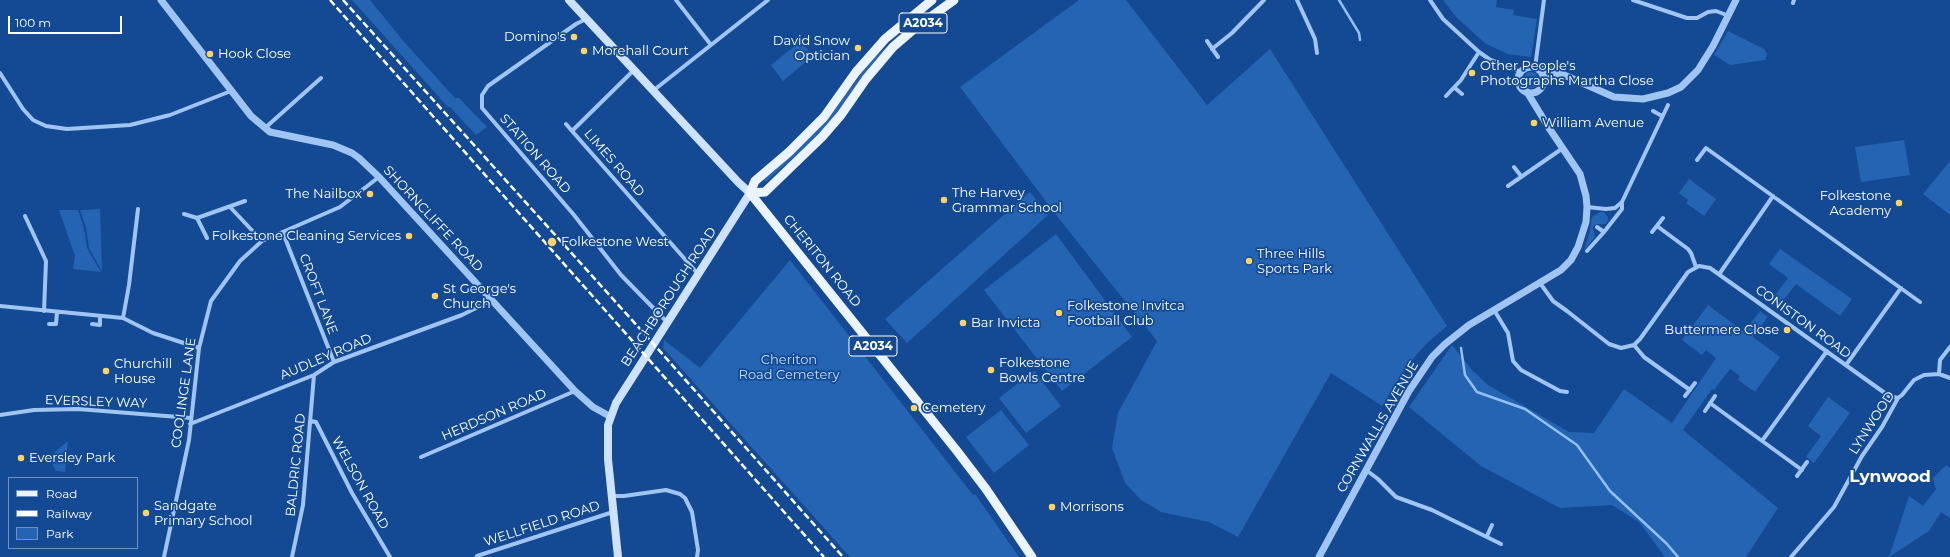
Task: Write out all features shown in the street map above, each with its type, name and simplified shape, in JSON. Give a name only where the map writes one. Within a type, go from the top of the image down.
[{"type":"main road","name":"CHERITON ROAD","points":[[569,0],[738,182],[750,193],[957,451],[986,489],[1032,557]]},
{"type":"main road","name":"A2034","points":[[932,0],[884,39],[856,72],[824,117],[798,144],[755,182],[750,193],[765,192],[822,137],[841,115],[866,79],[893,47],[914,29],[954,0]]},
{"type":"main road","name":"BEACHBOROUGH ROAD","points":[[611,417],[616,403],[750,193]]},
{"type":"main road","points":[[611,417],[608,425],[613,512],[618,557]]},
{"type":"street","name":"SHORNCLIFFE ROAD","points":[[161,0],[251,116],[264,128],[280,135],[323,142],[342,148],[359,158],[575,391],[593,407],[611,417]]},
{"type":"street","points":[[676,0],[711,45]]},
{"type":"street","points":[[654,90],[768,0]]},
{"type":"street","points":[[1212,49],[1232,33],[1264,0]]},
{"type":"street","points":[[1297,0],[1315,39],[1318,54]]},
{"type":"street","points":[[1430,0],[1443,19],[1479,52],[1490,59],[1521,72]]},
{"type":"street","points":[[1537,69],[1544,0]]},
{"type":"street","points":[[1633,0],[1682,17],[1697,18],[1708,12],[1716,11],[1729,16]]},
{"type":"street","points":[[1668,105],[1622,202],[1615,208],[1606,209],[1587,207],[1586,196],[1580,174],[1549,128],[1534,102],[1519,84],[1521,72],[1527,68],[1545,69],[1614,97],[1642,99],[1659,96],[1681,87],[1698,70],[1709,54],[1736,0]]},
{"type":"street","name":"STATION ROAD","points":[[586,19],[576,24],[488,86],[482,95],[482,108],[574,215],[621,275],[667,322]]},
{"type":"street","points":[[1206,41],[1218,57]]},
{"type":"street","points":[[1446,96],[1455,88],[1479,52]]},
{"type":"street","points":[[1537,69],[1542,74],[1544,82]]},
{"type":"street","name":"LIMES ROAD","points":[[635,70],[572,131],[698,274]]},
{"type":"street","points":[[0,73],[23,109],[33,120],[46,126],[67,129],[130,125],[170,115],[231,91]]},
{"type":"street","points":[[1534,102],[1544,82],[1558,73]]},
{"type":"street","points":[[264,128],[321,78]]},
{"type":"street","points":[[1455,88],[1462,94]]},
{"type":"street","points":[[1527,92],[1535,92],[1539,90]]},
{"type":"street","points":[[1653,111],[1662,116]]},
{"type":"street","points":[[566,124],[572,131]]},
{"type":"street","points":[[1508,186],[1563,148]]},
{"type":"street","points":[[1697,160],[1706,148],[1920,302]]},
{"type":"street","points":[[1514,168],[1521,176]]},
{"type":"street","name":"COOLINGE LANE","points":[[164,557],[190,440],[190,424],[199,348],[211,302],[220,287],[240,261],[262,241],[340,207],[378,177]]},
{"type":"street","points":[[1720,273],[1773,196]]},
{"type":"street","points":[[184,214],[197,218],[245,201]]},
{"type":"street","points":[[1587,251],[1622,209],[1622,202]]},
{"type":"street","points":[[230,207],[262,241]]},
{"type":"street","name":"CORNWALLIS AVENUE","points":[[1319,557],[1409,391],[1432,357],[1457,334],[1567,265],[1578,247],[1586,222],[1587,207]]},
{"type":"street","points":[[123,318],[129,284],[138,209]]},
{"type":"street","points":[[25,216],[46,261],[44,311]]},
{"type":"street","points":[[197,218],[207,238]]},
{"type":"street","points":[[1652,232],[1663,218]]},
{"type":"street","points":[[1540,283],[1553,300],[1608,344],[1621,348],[1634,345],[1640,339],[1688,272],[1696,267],[1688,249],[1657,226]]},
{"type":"street","points":[[1597,227],[1604,232]]},
{"type":"street","name":"CROFT LANE","points":[[283,233],[334,362]]},
{"type":"street","name":"CONISTON ROAD","points":[[1696,267],[1710,268],[1720,273],[1888,396],[1898,398]]},
{"type":"street","points":[[1846,365],[1901,288]]},
{"type":"street","name":"AUDLEY ROAD","points":[[190,424],[314,375],[334,362],[462,315],[492,300]]},
{"type":"street","points":[[0,306],[123,318],[153,333],[199,348]]},
{"type":"street","points":[[1494,310],[1508,333],[1513,361],[1521,370],[1560,391],[1567,392]]},
{"type":"street","points":[[49,324],[56,324],[57,312]]},
{"type":"street","points":[[92,324],[100,325],[100,316]]},
{"type":"street","points":[[1634,345],[1644,357],[1690,390]]},
{"type":"street","points":[[1939,374],[1940,360],[1950,347]]},
{"type":"street","points":[[1762,441],[1827,351]]},
{"type":"street","name":"LYNWOOD","points":[[1791,557],[1834,507],[1862,456],[1882,427],[1898,398],[1920,376],[1939,374],[1950,378]]},
{"type":"street","name":"BALDRIC ROAD","points":[[292,557],[304,505],[314,375]]},
{"type":"street","points":[[1685,396],[1695,383]]},
{"type":"street","name":"HERDSON ROAD","points":[[421,457],[575,391]]},
{"type":"street","points":[[1705,411],[1715,396]]},
{"type":"street","points":[[1710,403],[1802,470]]},
{"type":"street","name":"EVERSLEY WAY","points":[[0,415],[34,410],[78,409],[191,418]]},
{"type":"street","name":"WELSON ROAD","points":[[311,421],[316,422],[352,493],[390,557]]},
{"type":"street","points":[[1797,476],[1807,462]]},
{"type":"street","points":[[1366,470],[1378,479],[1396,497],[1432,510],[1501,544]]},
{"type":"street","points":[[612,496],[624,496],[666,490],[680,494],[685,498],[692,512],[698,550],[697,557]]},
{"type":"street","name":"WELLFIELD ROAD","points":[[477,556],[613,512]]},
{"type":"street","points":[[1487,536],[1492,525]]},
{"type":"green space","points":[[352,0],[370,0],[405,43],[455,98],[459,98],[487,127],[476,135],[450,107],[448,107]]},
{"type":"green space","name":"Three Hills Sports Park","points":[[1079,0],[1126,0],[1207,105],[1270,49],[1447,326],[1426,344],[1407,366],[1382,406],[1331,373],[1238,537],[1209,522],[1161,512],[1141,500],[1125,483],[1112,448],[1118,413],[1157,341],[1060,220],[960,87]]},
{"type":"green space","points":[[1443,0],[1497,0],[1496,7],[1514,10],[1513,15],[1537,19],[1531,57],[1508,54],[1486,44],[1456,17]]},
{"type":"green space","points":[[904,30],[906,31],[876,60],[826,128],[766,182],[763,179],[771,174],[817,131],[871,61]]},
{"type":"green space","points":[[1728,31],[1764,49],[1767,54],[1765,60],[1730,65],[1714,55]]},
{"type":"green space","points":[[801,41],[813,56],[783,81],[771,65]]},
{"type":"green space","points":[[1528,72],[1534,72],[1539,77],[1537,86],[1534,88],[1528,88],[1523,83],[1523,77]]},
{"type":"green space","points":[[1904,140],[1910,175],[1861,182],[1855,147]]},
{"type":"green space","points":[[1950,161],[1950,215],[1923,194]]},
{"type":"green space","points":[[1689,179],[1716,199],[1704,216],[1686,203],[1688,200],[1679,193]]},
{"type":"green space","points":[[1030,192],[1048,215],[907,343],[885,319]]},
{"type":"green space","points":[[100,209],[102,271],[89,248],[86,227],[80,210]]},
{"type":"green space","points":[[59,210],[78,210],[84,229],[87,248],[101,272],[73,269],[75,256]]},
{"type":"green space","points":[[1600,212],[1604,212],[1608,217],[1608,220],[1606,224],[1596,224],[1593,227],[1595,237],[1584,250],[1590,231],[1592,217]]},
{"type":"green space","name":"Folkestone Invitca Football Club","points":[[1056,234],[1132,337],[1062,391],[984,290]]},
{"type":"green space","points":[[1780,249],[1852,299],[1840,316],[1796,284],[1778,307],[1770,302],[1788,278],[1769,264]]},
{"type":"green space","name":"Cheriton Road Cemetery","points":[[790,260],[973,495],[975,494],[1019,557],[850,557],[663,348],[664,340],[700,368]]},
{"type":"green space","points":[[1708,305],[1744,332],[1760,311],[1768,317],[1753,337],[1780,357],[1755,392],[1738,380],[1740,376],[1730,369],[1714,390],[1712,389],[1683,430],[1778,508],[1746,557],[1665,557],[1639,522],[1612,505],[1560,508],[1481,466],[1409,407],[1452,345],[1472,370],[1488,385],[1569,432],[1594,433],[1624,389],[1672,423],[1716,358],[1706,350],[1702,355],[1682,340]]},
{"type":"green space","points":[[1034,371],[1061,406],[1026,433],[999,398]]},
{"type":"green space","points":[[1828,397],[1850,413],[1814,463],[1806,457],[1821,436],[1808,426]]},
{"type":"green space","points":[[1001,410],[1029,445],[994,473],[966,437]]},
{"type":"green space","points":[[68,441],[65,472],[56,471],[49,457]]},
{"type":"green space","points":[[1946,465],[1950,468],[1950,518],[1941,512],[1929,531],[1889,557],[1909,496],[1923,506],[1936,489],[1933,478]]},
{"type":"waterway","points":[[1339,0],[1359,33],[1360,40]]},
{"type":"waterway","points":[[1461,348],[1465,375],[1477,392],[1525,409],[1577,445],[1610,491],[1667,544],[1678,557]]},
{"type":"railway","points":[[330,0],[824,557]]},
{"type":"railway","points":[[343,0],[641,330],[843,557]]},
{"type":"place","name":"Domino's","points":[[574,37]]},
{"type":"place","name":"David Snow Optician","points":[[858,48]]},
{"type":"place","name":"Morehall Court","points":[[584,51]]},
{"type":"place","name":"Hook Close","points":[[210,54]]},
{"type":"place","name":"Other People's Photographs Martha Close","points":[[1472,73]]},
{"type":"place","name":"William Avenue","points":[[1534,123]]},
{"type":"place","name":"The Nailbox","points":[[370,194]]},
{"type":"place","name":"The Harvey Grammar School","points":[[944,200]]},
{"type":"place","name":"Folkestone Academy","points":[[1899,203]]},
{"type":"place","name":"Folkestone Cleaning Services","points":[[409,236]]},
{"type":"place","name":"Folkestone West","points":[[552,242]]},
{"type":"place","name":"Three Hills Sports Park","points":[[1249,261]]},
{"type":"place","name":"St George's Church","points":[[435,296]]},
{"type":"place","name":"Folkestone Invitca Football Club","points":[[1059,313]]},
{"type":"place","name":"Bar Invicta","points":[[963,323]]},
{"type":"place","name":"Buttermere Close","points":[[1787,330]]},
{"type":"place","name":"Folkestone Bowls Centre","points":[[991,370]]},
{"type":"place","name":"Churchill House","points":[[106,371]]},
{"type":"place","name":"Cemetery","points":[[914,408]]},
{"type":"place","name":"Eversley Park","points":[[21,458]]},
{"type":"place","name":"Morrisons","points":[[1052,507]]},
{"type":"place","name":"Sandgate Primary School","points":[[146,513]]},
{"type":"district","name":"Lynwood","points":[[1890,477]]}]
